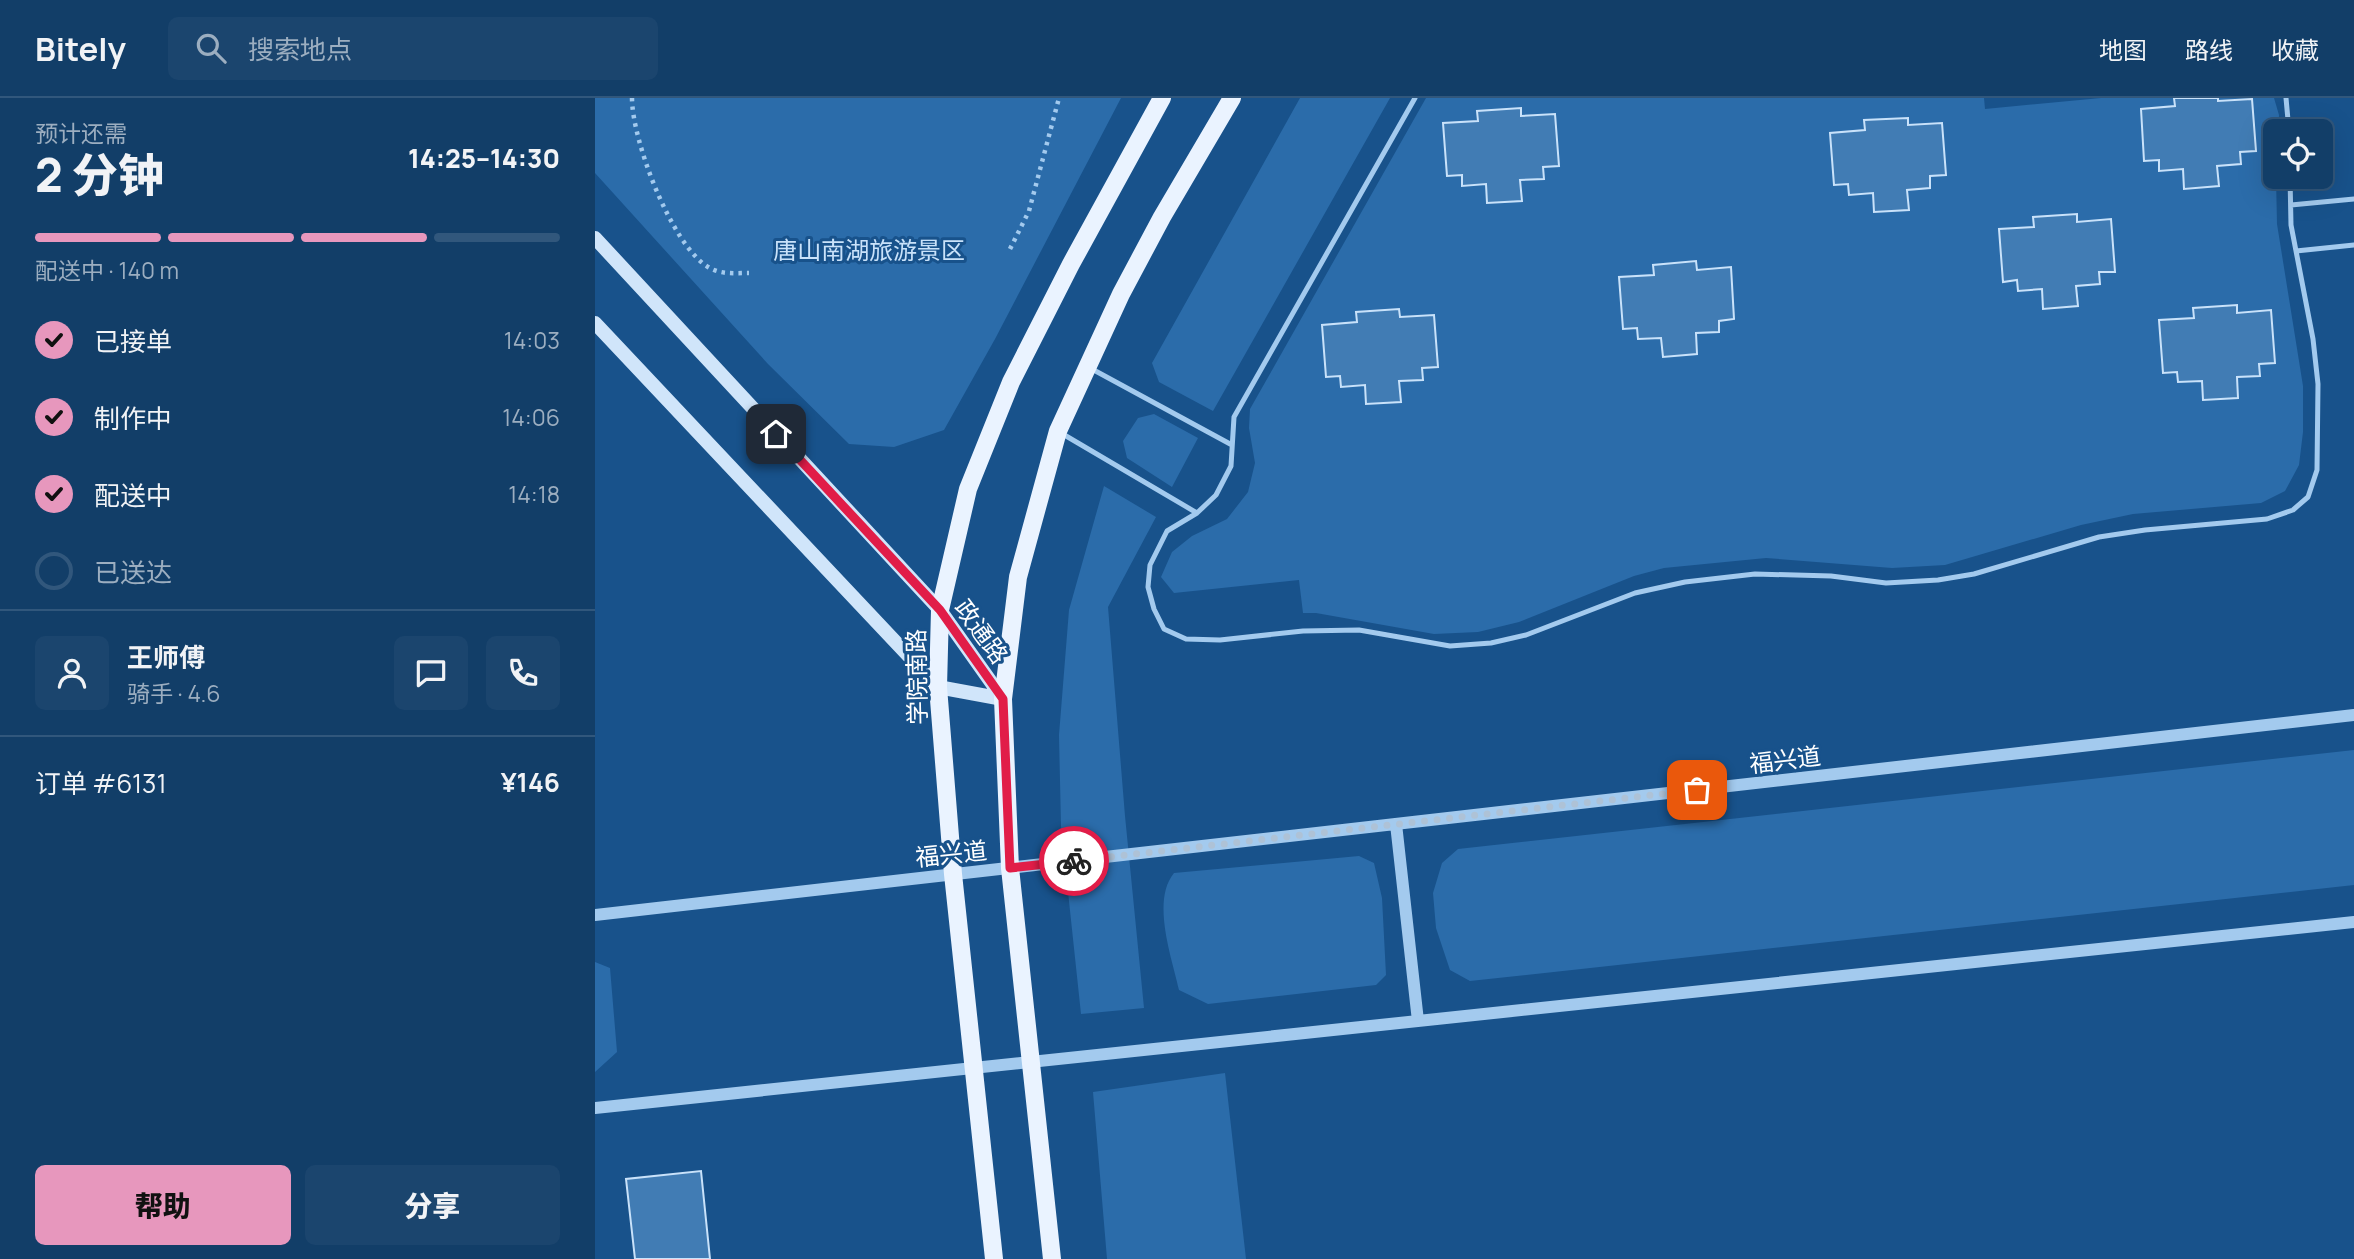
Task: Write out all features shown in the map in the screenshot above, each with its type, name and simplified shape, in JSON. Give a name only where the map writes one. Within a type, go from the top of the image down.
[{"type":"main road","name":"学院南路","points":[[994,1259],[953,874],[937,687],[940,610],[968,489],[1011,382],[1071,264],[1162,98]]},
{"type":"main road","points":[[1052,1259],[1010,868],[1003,699],[1018,577],[1058,431],[1121,294],[1162,217],[1232,98]]},
{"type":"main road","name":"政通路","points":[[595,237],[940,610],[1003,699]]},
{"type":"main road","points":[[595,324],[937,687]]},
{"type":"main road","name":"政通路","points":[[937,687],[1003,699]]},
{"type":"street","name":"福兴道","points":[[595,915],[2354,715]]},
{"type":"street","points":[[1396,824],[1417,1021]]},
{"type":"street","points":[[595,1108],[2354,922]]},
{"type":"lane","points":[[1415,98],[1234,417],[1231,466],[1216,495],[1197,513],[1167,531],[1150,565],[1148,587],[1154,609],[1164,629],[1186,639],[1220,640],[1303,631],[1359,630],[1450,646],[1491,643],[1525,635],[1636,593],[1685,582],[1755,574],[1831,576],[1886,583],[1938,580],[1974,574],[2099,537],[2267,519],[2293,510],[2308,497],[2317,470],[2318,384],[2313,339],[2295,251],[2290,189]]},
{"type":"lane","points":[[2286,98],[2288,119]]},
{"type":"lane","points":[[2291,205],[2354,199]]},
{"type":"lane","points":[[2295,251],[2354,245]]},
{"type":"lane","points":[[1087,367],[1232,445]]},
{"type":"lane","points":[[1058,431],[1197,513]]},
{"type":"path","points":[[632,98],[636,132],[643,158],[674,224],[690,251],[707,267],[725,274],[750,273]]},
{"type":"path","points":[[1010,248],[1029,211],[1059,98]]},
{"type":"green space","name":"唐山南湖旅游景区","points":[[595,98],[1121,98],[995,339],[944,430],[894,447],[849,444],[768,364],[595,173]]},
{"type":"green space","points":[[1300,98],[1390,98],[1213,411],[1159,382],[1152,363]]},
{"type":"green space","points":[[1426,98],[1984,98],[1985,109],[2101,98],[2274,98],[2279,119],[2263,119],[2263,189],[2276,189],[2277,224],[2303,386],[2303,432],[2299,465],[2285,491],[2261,503],[2133,514],[2081,525],[1945,565],[1892,568],[1766,558],[1664,568],[1634,576],[1519,622],[1478,632],[1434,634],[1303,613],[1299,580],[1174,593],[1161,577],[1172,552],[1192,536],[1227,519],[1248,492],[1255,463],[1249,428],[1250,409]]},
{"type":"green space","points":[[1154,414],[1198,438],[1172,487],[1127,458],[1123,441],[1138,418]]},
{"type":"green space","points":[[1104,486],[1156,517],[1108,607],[1144,1008],[1081,1014],[1061,826],[1059,735],[1069,610]]},
{"type":"green space","points":[[2354,750],[2354,885],[1470,981],[1450,970],[1436,928],[1433,893],[1442,863],[1458,849]]},
{"type":"green space","points":[[1359,856],[1374,863],[1382,898],[1386,975],[1376,985],[1208,1004],[1179,990],[1168,946],[1164,914],[1167,885],[1174,873]]},
{"type":"green space","points":[[595,962],[610,968],[617,1052],[595,1072]]},
{"type":"green space","points":[[1225,1073],[1246,1259],[1107,1259],[1093,1092]]},
{"type":"building","points":[[2174,98],[2218,98],[2218,101],[2252,99],[2256,151],[2240,152],[2241,164],[2217,166],[2219,186],[2184,189],[2183,169],[2159,171],[2159,160],[2144,161],[2141,109],[2175,106]]},
{"type":"building","points":[[1521,108],[1521,116],[1555,114],[1559,166],[1543,167],[1544,179],[1520,180],[1522,201],[1487,203],[1486,184],[1462,186],[1462,175],[1447,176],[1443,123],[1478,121],[1477,111]]},
{"type":"building","points":[[1908,118],[1908,125],[1942,123],[1946,175],[1930,176],[1930,188],[1907,190],[1909,210],[1874,212],[1873,193],[1849,195],[1848,184],[1834,185],[1830,133],[1865,130],[1864,120]]},
{"type":"building","points":[[2077,214],[2077,222],[2111,219],[2115,272],[2099,272],[2100,284],[2076,286],[2078,306],[2043,309],[2042,289],[2018,291],[2017,280],[2003,282],[1999,229],[2034,227],[2033,217]]},
{"type":"building","points":[[1696,261],[1697,270],[1731,267],[1734,319],[1719,321],[1719,332],[1696,333],[1697,354],[1663,357],[1661,338],[1638,339],[1637,328],[1623,329],[1619,277],[1654,275],[1653,265]]},
{"type":"building","points":[[2237,305],[2237,313],[2271,310],[2275,363],[2259,364],[2260,376],[2237,377],[2238,398],[2203,400],[2202,381],[2178,382],[2177,372],[2163,373],[2159,320],[2194,318],[2193,308]]},
{"type":"building","points":[[1399,309],[1400,317],[1434,315],[1438,367],[1422,368],[1423,380],[1399,381],[1401,402],[1366,404],[1365,385],[1341,387],[1340,376],[1326,377],[1322,325],[1357,322],[1356,312]]},
{"type":"building","points":[[701,1171],[710,1259],[635,1259],[626,1179]]},
{"type":"way so far","points":[[1074,861],[1697,790]]},
{"type":"route","points":[[776,434],[940,610],[1003,699],[1010,868],[1074,861]]}]
